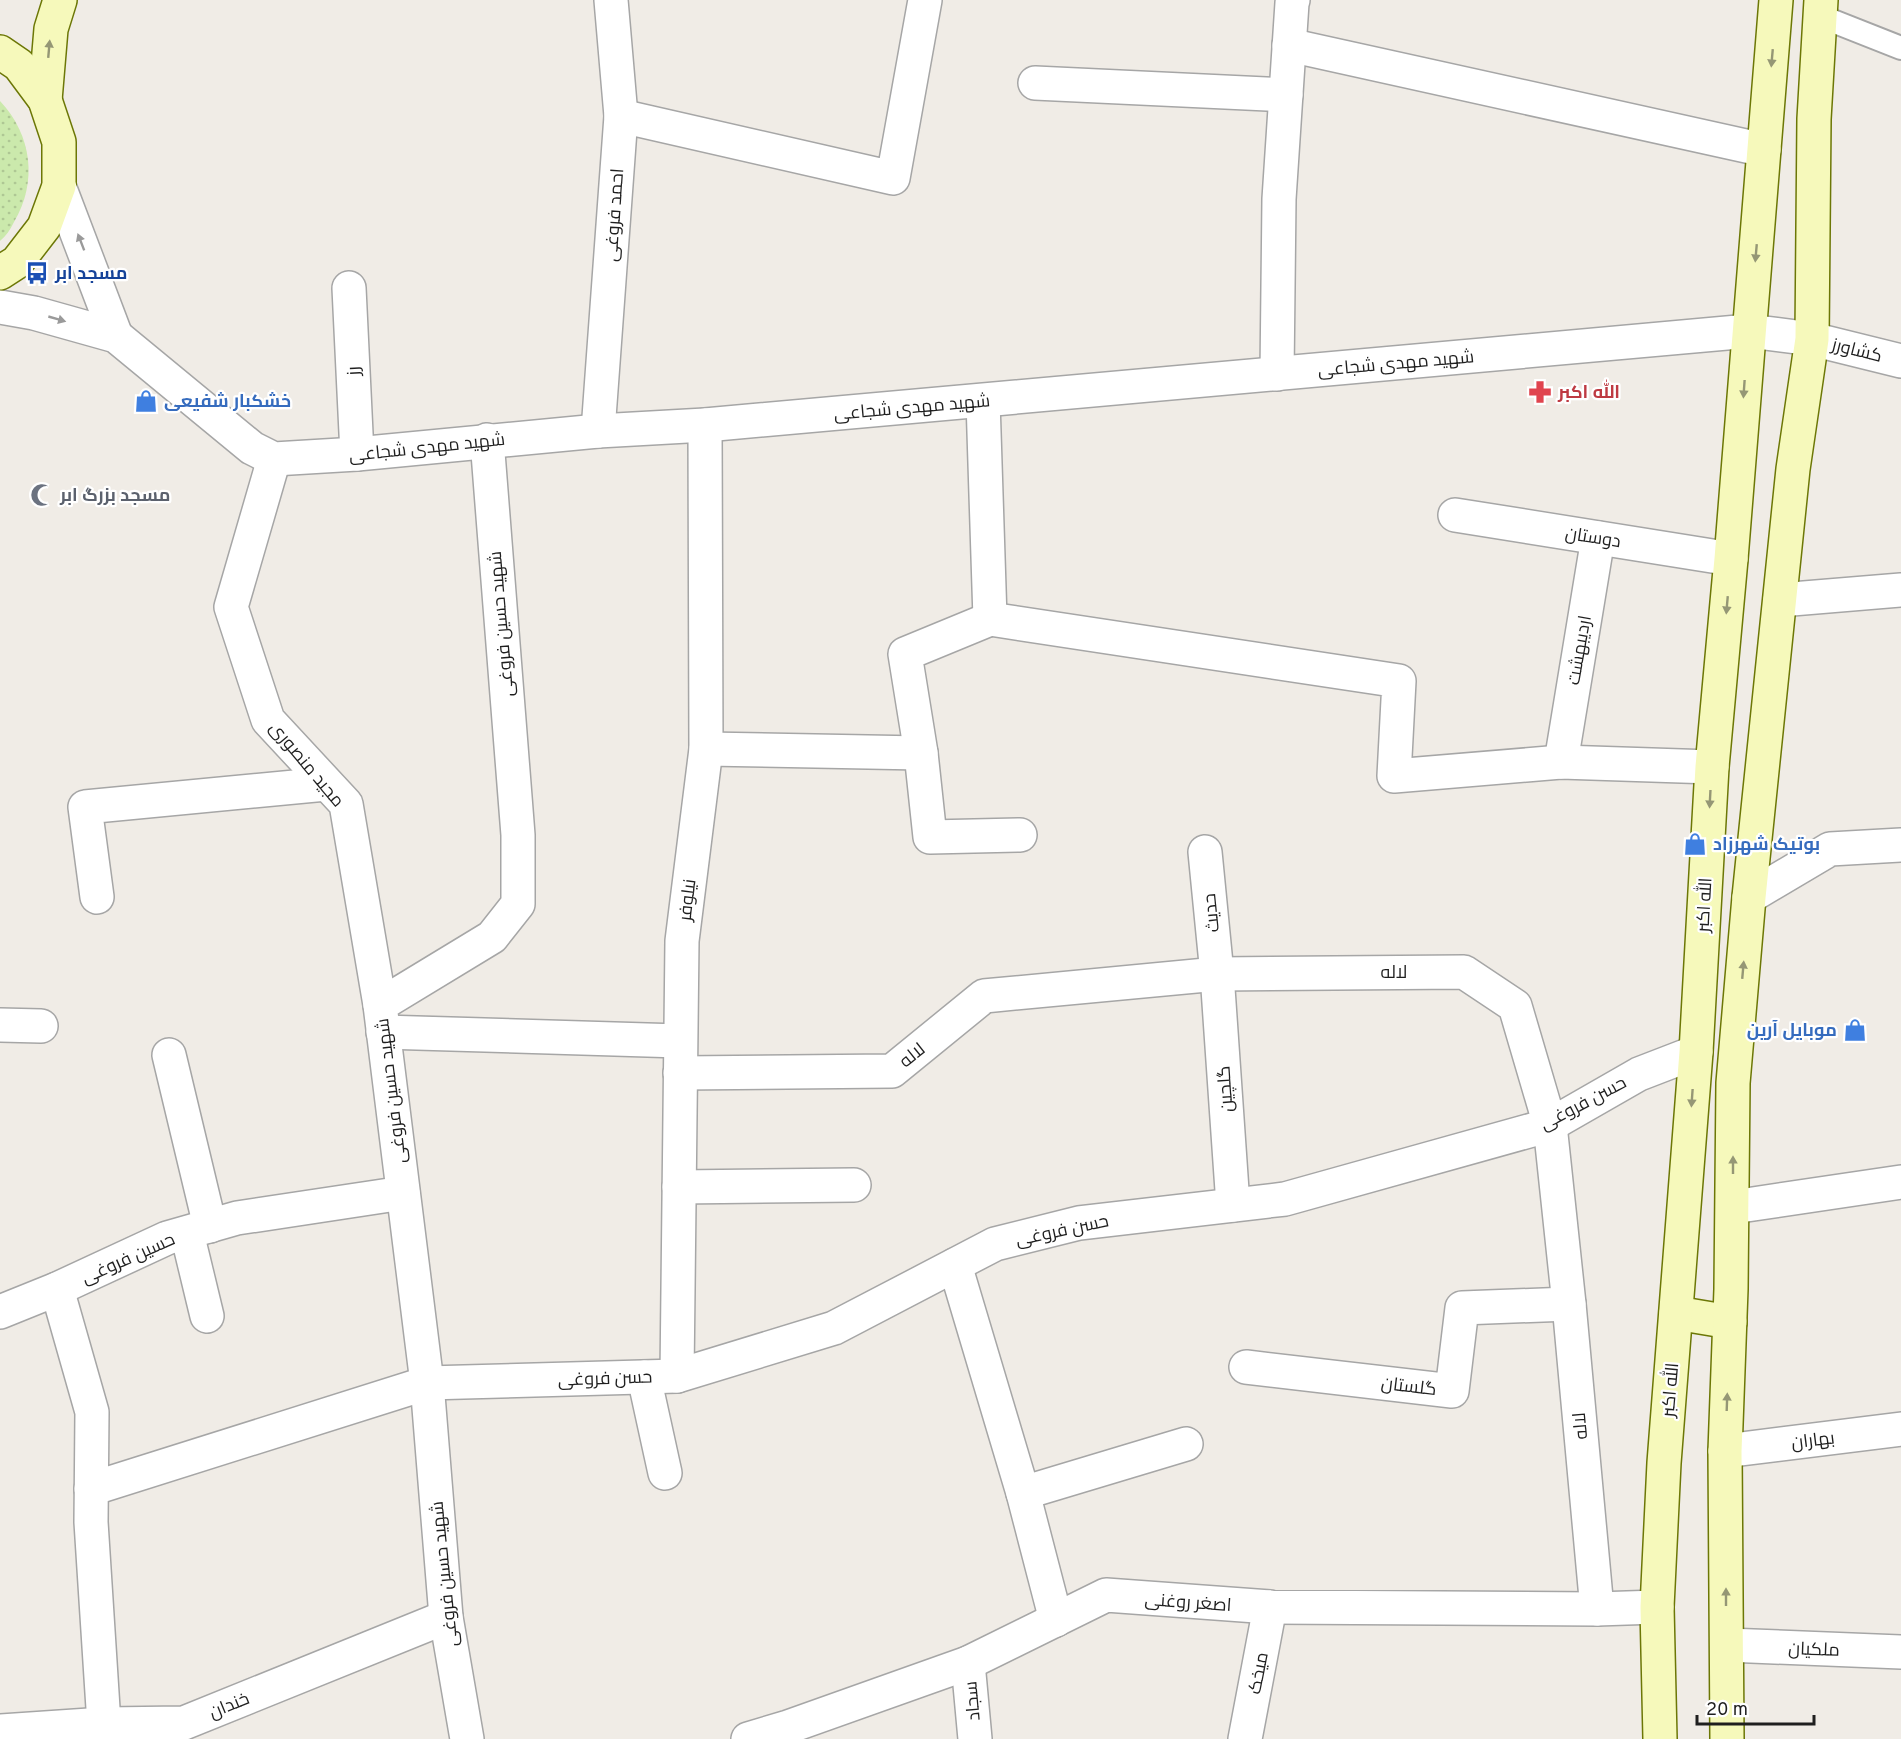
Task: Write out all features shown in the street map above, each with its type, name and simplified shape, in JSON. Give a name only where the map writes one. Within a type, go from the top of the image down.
[{"type":"main road","points":[[45,100],[51,29],[60,0]]},
{"type":"main road","name":"الله اکبر","points":[[1660,1739],[1657,1607],[1664,1463],[1696,1052],[1712,767],[1776,0]]},
{"type":"main road","points":[[1727,1739],[1725,1451],[1730,1322],[1733,1083],[1749,897],[1793,469],[1812,339],[1814,119],[1820,8]]},
{"type":"main road","points":[[0,52],[19,65],[45,100],[59,142],[59,186],[44,227],[17,262],[0,273]]},
{"type":"main road","points":[[1676,1313],[1730,1322]]},
{"type":"street","name":"احمد فروغی","points":[[598,431],[621,116],[611,0]]},
{"type":"street","points":[[621,116],[893,178],[925,0]]},
{"type":"street","points":[[1277,374],[1279,198],[1289,45],[1289,1]]},
{"type":"street","points":[[1289,45],[1764,150]]},
{"type":"street","points":[[1035,83],[1286,95]]},
{"type":"street","points":[[59,186],[116,336]]},
{"type":"street","name":"رز","points":[[349,288],[357,454]]},
{"type":"street","points":[[0,307],[34,313],[116,336],[252,448],[274,459]]},
{"type":"street","name":"شهید مهدی شجاعی","points":[[274,459],[982,401],[1749,331],[1812,339]]},
{"type":"street","name":"کشاورز","points":[[1812,339],[1901,361]]},
{"type":"street","points":[[982,401],[990,619]]},
{"type":"street","name":"نیلوفر","points":[[677,1376],[682,940],[706,749],[705,425]]},
{"type":"street","name":"شهید حسین فروغی","points":[[467,1739],[446,1617],[427,1383],[382,1018],[492,937],[518,904],[518,835],[487,440]]},
{"type":"street","name":"مجید منصوری","points":[[274,459],[231,607],[268,720],[346,804],[382,1018]]},
{"type":"street","name":"دوستان","points":[[1455,514],[1731,559]]},
{"type":"street","name":"اردیبهشت","points":[[1561,762],[1598,538]]},
{"type":"street","points":[[1780,600],[1901,590]]},
{"type":"street","points":[[1020,835],[930,837],[921,753],[905,654],[990,619],[1399,681],[1394,776],[1561,762],[1712,767]]},
{"type":"street","points":[[706,749],[921,753]]},
{"type":"street","points":[[97,897],[85,807],[326,784]]},
{"type":"street","points":[[1749,897],[1830,849],[1901,845]]},
{"type":"street","name":"حدیث","points":[[1205,852],[1217,974]]},
{"type":"street","name":"لاله","points":[[680,1073],[892,1071],[984,996],[1217,974],[1464,972],[1515,1006],[1550,1125],[1597,1609]]},
{"type":"street","name":"گلچین","points":[[1217,974],[1233,1205]]},
{"type":"street","points":[[382,1018],[680,1041]]},
{"type":"street","points":[[0,1025],[41,1026]]},
{"type":"street","name":"حسن فروغی","points":[[91,1489],[427,1383],[677,1376],[834,1328],[995,1244],[1079,1223],[1285,1199],[1550,1125],[1639,1074],[1696,1052]]},
{"type":"street","points":[[169,1055],[199,1230],[207,1316]]},
{"type":"street","points":[[1732,1207],[1901,1182]]},
{"type":"street","points":[[679,1187],[854,1185]]},
{"type":"street","name":"حسین فروغی","points":[[0,1312],[57,1289],[167,1238],[237,1218],[403,1193]]},
{"type":"street","points":[[956,1265],[1023,1493],[1056,1620]]},
{"type":"street","points":[[57,1289],[92,1412],[91,1522],[104,1724]]},
{"type":"street","name":"گلستان","points":[[1246,1367],[1452,1391],[1462,1308],[1569,1304]]},
{"type":"street","points":[[644,1377],[665,1473]]},
{"type":"street","name":"بهاران","points":[[1725,1451],[1901,1429]]},
{"type":"street","points":[[1023,1493],[1186,1444]]},
{"type":"street","name":"اصغر روغنی","points":[[748,1739],[968,1663],[1106,1595],[1270,1607],[1597,1609],[1657,1607]]},
{"type":"street","name":"میخک","points":[[1245,1739],[1270,1607]]},
{"type":"street","name":"خندان","points":[[0,1731],[104,1724],[185,1731],[446,1617]]},
{"type":"street","name":"ملکیان","points":[[1727,1645],[1901,1652]]},
{"type":"street","name":"سجاد","points":[[968,1663],[975,1739]]},
{"type":"lane","points":[[1820,8],[1901,48]]},
{"type":"green space","points":[[0,101],[11,114],[25,144],[29,175],[22,207],[0,241]]},
{"type":"place","name":"مسجد ابر","points":[[37,273]]},
{"type":"place","name":"الله اکبر","points":[[1540,392]]},
{"type":"place","name":"خشکبار شفیعی","points":[[146,401]]},
{"type":"place","name":"مسجد بزرگ ابر","points":[[42,495]]},
{"type":"place","name":"بوتیک شهرزاد","points":[[1695,844]]},
{"type":"place","name":"موبایل آرین","points":[[1855,1030]]}]
